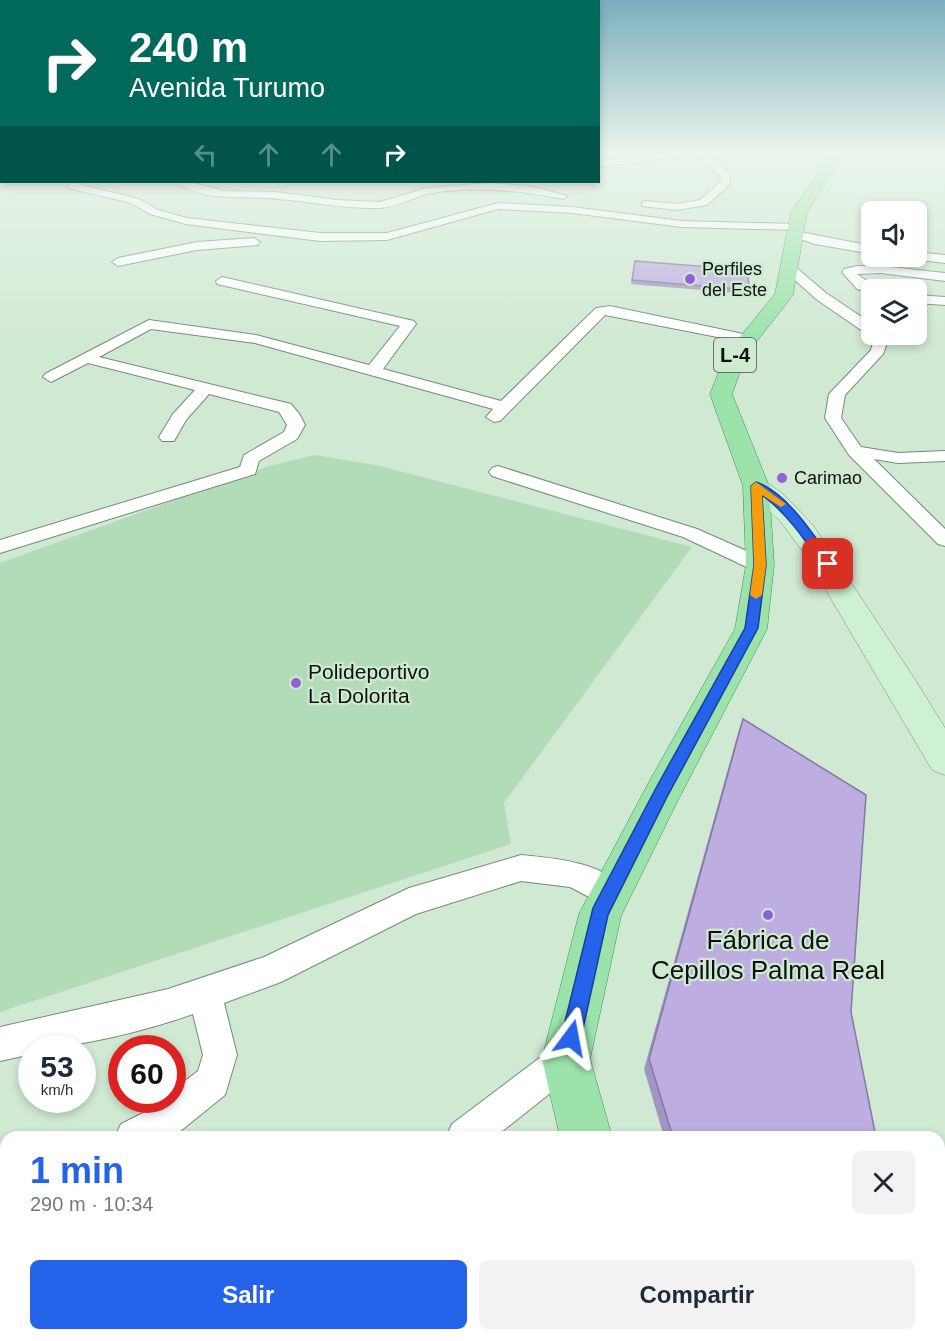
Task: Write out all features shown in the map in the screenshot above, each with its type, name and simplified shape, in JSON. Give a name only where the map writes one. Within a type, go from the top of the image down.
[{"type":"main road","name":"L-4","points":[[584,1131],[566,1059],[600,914],[751,628],[760,565],[756,486],[721,394],[736,354],[784,295],[798,216]]},
{"type":"street","points":[[167,216],[186,221],[296,234],[360,238],[387,236],[465,216]]},
{"type":"street","points":[[616,216],[682,224],[795,230],[815,240],[861,248]]},
{"type":"street","points":[[118,262],[218,244],[263,242],[331,245],[360,238]]},
{"type":"street","points":[[927,257],[945,259]]},
{"type":"street","points":[[789,268],[821,296],[861,323]]},
{"type":"street","points":[[861,285],[848,272],[873,270],[945,277]]},
{"type":"street","points":[[222,281],[409,324],[373,371]]},
{"type":"street","points":[[51,377],[149,324],[256,339],[373,371],[499,412],[601,311],[610,310],[748,339]]},
{"type":"street","points":[[880,345],[878,351],[837,394],[833,418],[855,451],[945,540]]},
{"type":"street","points":[[0,548],[249,470],[250,459],[291,435],[296,425],[292,415],[285,408],[85,358]]},
{"type":"street","points":[[168,437],[179,418],[206,388]]},
{"type":"street","points":[[855,451],[898,458],[945,456]]},
{"type":"street","points":[[498,472],[690,533],[760,565]]},
{"type":"street","points":[[756,486],[780,502],[828,564],[945,760]]},
{"type":"street","points":[[0,1044],[168,1006],[270,971],[409,902],[521,868],[574,874],[610,894]]},
{"type":"street","points":[[146,1131],[159,1124],[212,1082],[220,1055],[205,993]]},
{"type":"street","points":[[473,1131],[566,1059]]},
{"type":"green space","name":"Polideportivo La Dolorita","points":[[315,455],[376,465],[692,547],[504,803],[511,844],[0,1012],[0,563],[269,466]]},
{"type":"building","name":"Perfiles del Este","points":[[635,261],[748,270],[749,290],[632,280]]},
{"type":"building","name":"Fábrica de Cepillos Palma Real","points":[[743,719],[866,795],[851,1012],[875,1131],[671,1131],[649,1059]]},
{"type":"slow traffic","points":[[756,595],[760,565],[760,529],[756,486],[781,504]]},
{"type":"place","name":"Perfiles del Este","points":[[690,279]]},
{"type":"place","name":"Carimao","points":[[782,478]]},
{"type":"place","name":"Polideportivo La Dolorita","points":[[296,683]]},
{"type":"place","name":"Fábrica de Cepillos Palma Real","points":[[768,915]]},
{"type":"route","points":[[571,1038],[600,914],[751,628],[760,565],[760,529],[756,486],[780,502],[798,522],[828,564]]}]
